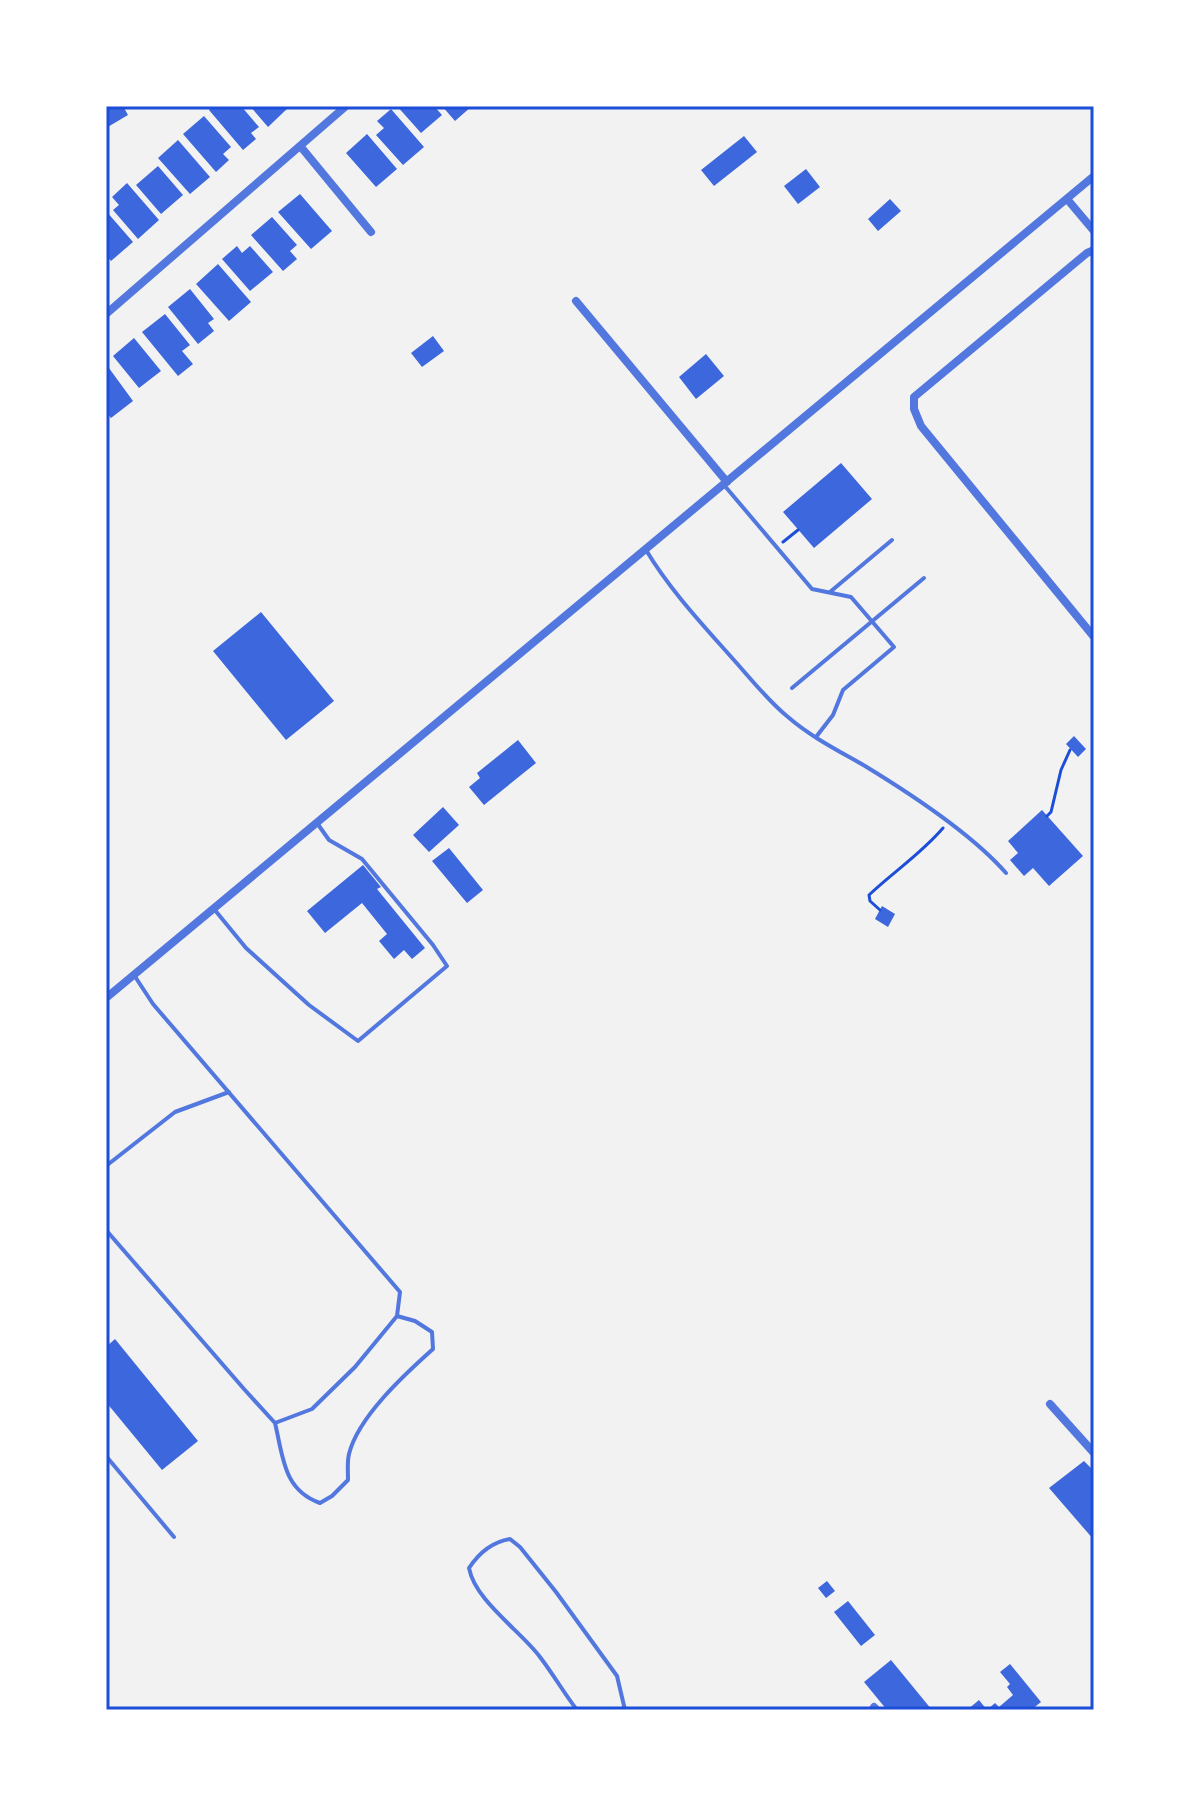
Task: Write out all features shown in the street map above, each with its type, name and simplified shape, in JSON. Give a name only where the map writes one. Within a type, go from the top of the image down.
[{"type":"street","points":[[106,314],[346,106]]},
{"type":"street","points":[[301,147],[371,232]]},
{"type":"street","points":[[106,998],[1094,176]]},
{"type":"street","points":[[1067,199],[1094,231]]},
{"type":"street","points":[[1094,250],[914,397],[914,409],[921,426],[1094,637]]},
{"type":"street","points":[[576,301],[726,483]]},
{"type":"street","points":[[1050,1404],[1094,1453]]},
{"type":"lane","points":[[726,483],[812,589],[851,597],[894,647],[843,690],[833,715],[816,737]]},
{"type":"lane","points":[[829,593],[892,540]]},
{"type":"lane","points":[[646,550],[687,607],[787,717],[935,812],[994,859],[1006,873]]},
{"type":"lane","points":[[792,688],[924,578]]},
{"type":"lane","points":[[214,909],[246,948],[309,1005],[358,1041],[447,966],[362,859],[329,840],[317,823]]},
{"type":"lane","points":[[134,975],[153,1004],[400,1292],[397,1316],[355,1367],[312,1409],[275,1423]]},
{"type":"lane","points":[[106,1166],[175,1112],[229,1092]]},
{"type":"lane","points":[[106,1230],[275,1423],[287,1476],[305,1498],[320,1503],[348,1480],[349,1455],[358,1430],[403,1375],[433,1349],[432,1332],[415,1321],[397,1316]]},
{"type":"lane","points":[[106,1456],[174,1537]]},
{"type":"lane","points":[[577,1710],[540,1657],[514,1631],[471,1576],[469,1568],[475,1559],[497,1541],[510,1539],[520,1547],[556,1592],[617,1676],[625,1710]]},
{"type":"path","points":[[777,547],[798,530]]},
{"type":"path","points":[[1047,816],[1051,812],[1061,770],[1070,750]]},
{"type":"path","points":[[880,910],[870,901],[869,895],[936,837]]},
{"type":"building","points":[[106,106],[123,106],[128,115],[106,128]]},
{"type":"building","points":[[214,106],[241,106],[259,127],[251,133],[256,139],[243,150],[209,110]]},
{"type":"building","points":[[250,106],[286,106],[288,108],[268,127]]},
{"type":"building","points":[[397,106],[434,106],[442,115],[421,133]]},
{"type":"building","points":[[442,106],[472,106],[455,121]]},
{"type":"building","points":[[391,109],[424,147],[403,165],[376,135],[384,128],[377,121]]},
{"type":"building","points":[[204,116],[231,147],[223,154],[229,160],[216,172],[183,134]]},
{"type":"building","points":[[367,134],[397,169],[376,187],[346,153]]},
{"type":"building","points":[[744,136],[757,152],[714,186],[701,170]]},
{"type":"building","points":[[178,140],[210,177],[190,194],[158,158]]},
{"type":"building","points":[[158,166],[183,195],[161,214],[136,185]]},
{"type":"building","points":[[806,169],[820,187],[798,204],[784,186]]},
{"type":"building","points":[[127,183],[159,220],[138,239],[113,210],[119,205],[112,197]]},
{"type":"building","points":[[300,194],[332,231],[311,249],[278,212]]},
{"type":"building","points":[[890,199],[901,211],[878,231],[868,219]]},
{"type":"building","points":[[106,211],[133,242],[111,261],[106,255]]},
{"type":"building","points":[[272,217],[297,245],[290,251],[297,259],[283,271],[251,235]]},
{"type":"building","points":[[237,246],[242,253],[250,246],[273,272],[250,291],[222,259]]},
{"type":"building","points":[[218,264],[251,302],[229,321],[196,284]]},
{"type":"building","points":[[190,289],[214,319],[208,323],[214,331],[198,344],[168,307]]},
{"type":"building","points":[[165,314],[190,345],[182,351],[193,364],[178,376],[142,332]]},
{"type":"building","points":[[433,336],[444,351],[422,367],[411,353]]},
{"type":"building","points":[[134,338],[161,371],[139,388],[113,356]]},
{"type":"building","points":[[706,354],[724,376],[696,399],[679,377]]},
{"type":"building","points":[[106,364],[133,401],[111,418],[106,412]]},
{"type":"building","points":[[841,463],[872,499],[814,548],[783,512]]},
{"type":"building","points":[[261,612],[334,701],[286,740],[213,651]]},
{"type":"building","points":[[1074,736],[1086,749],[1078,757],[1066,744]]},
{"type":"building","points":[[518,740],[536,763],[484,805],[469,787],[480,778],[477,773]]},
{"type":"building","points":[[443,807],[459,825],[429,852],[413,835]]},
{"type":"building","points":[[1042,810],[1083,856],[1049,886],[1033,868],[1024,876],[1010,860],[1018,853],[1008,841]]},
{"type":"building","points":[[449,848],[483,890],[467,903],[432,861]]},
{"type":"building","points":[[363,865],[381,887],[377,889],[425,948],[412,959],[404,950],[394,959],[379,941],[387,934],[362,903],[325,933],[307,911]]},
{"type":"building","points":[[882,906],[895,914],[888,927],[875,919]]},
{"type":"building","points":[[115,1339],[198,1441],[162,1470],[106,1402],[106,1347]]},
{"type":"building","points":[[1084,1461],[1094,1471],[1094,1540],[1049,1488]]},
{"type":"building","points":[[827,1581],[835,1591],[826,1598],[818,1588]]},
{"type":"building","points":[[848,1601],[875,1635],[861,1646],[834,1612]]},
{"type":"building","points":[[891,1660],[932,1710],[887,1710],[864,1682]]},
{"type":"building","points":[[1010,1664],[1041,1702],[1031,1710],[987,1710],[995,1703],[999,1707],[1013,1695],[1007,1687],[1010,1684],[1000,1672]]},
{"type":"building","points":[[979,1700],[987,1710],[967,1710]]}]
